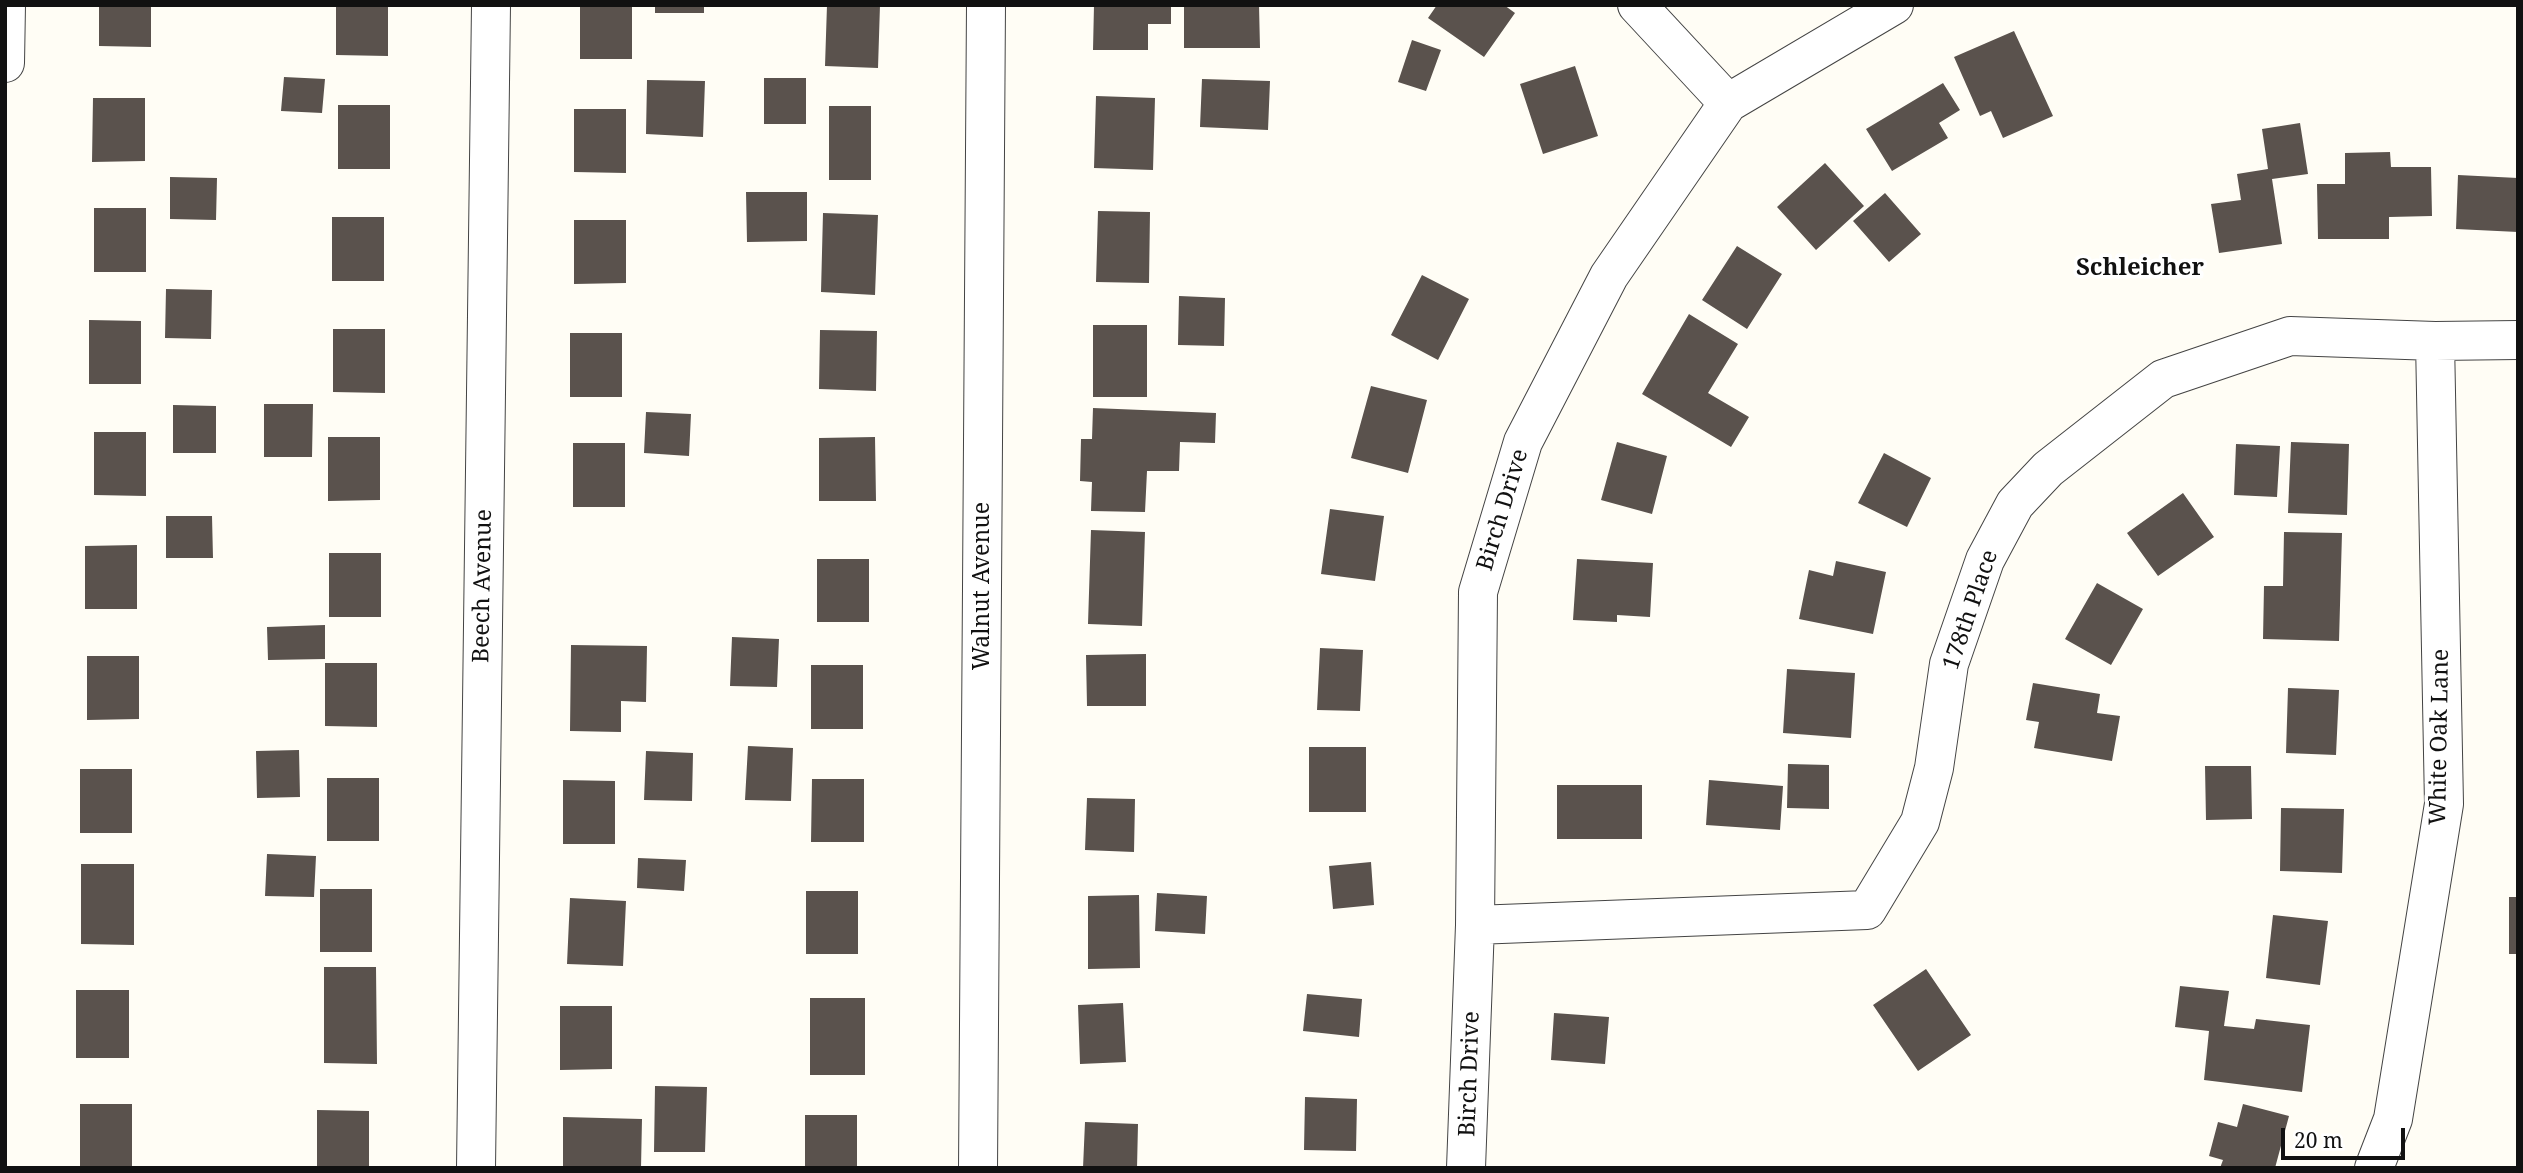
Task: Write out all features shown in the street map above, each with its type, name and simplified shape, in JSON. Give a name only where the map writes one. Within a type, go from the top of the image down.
[{"type":"street","points":[[5,63],[6,5]]},
{"type":"street","name":"Beech Avenue","points":[[476,1168],[491,5]]},
{"type":"street","name":"Walnut Avenue","points":[[978,1168],[986,5]]},
{"type":"street","points":[[1637,5],[1728,103]]},
{"type":"street","name":"Birch Drive","points":[[1466,1168],[1475,925],[1478,592],[1522,442],[1609,276],[1728,103],[1894,5]]},
{"type":"street","name":"178th Place","points":[[1475,925],[1867,910],[1920,822],[1934,768],[1949,664],[1985,560],[2015,504],[2048,469],[2163,379],[2290,336],[2435,341],[2518,340]]},
{"type":"street","name":"White Oak Lane","points":[[2374,1168],[2393,1119],[2444,804],[2435,341]]},
{"type":"building","points":[[99,5],[151,5],[151,47],[99,46]]},
{"type":"building","points":[[336,5],[388,5],[388,56],[336,55]]},
{"type":"building","points":[[580,5],[632,5],[632,59],[580,59]]},
{"type":"building","points":[[655,5],[704,5],[704,13],[655,13]]},
{"type":"building","points":[[827,5],[880,5],[878,68],[825,66]]},
{"type":"building","points":[[1094,5],[1171,5],[1171,24],[1148,24],[1148,50],[1093,50]]},
{"type":"building","points":[[1184,5],[1259,5],[1260,48],[1184,48]]},
{"type":"building","points":[[1437,5],[1504,5],[1515,13],[1484,57],[1428,18]]},
{"type":"building","points":[[2014,31],[2053,116],[2003,138],[1991,111],[1980,116],[1954,57]]},
{"type":"building","points":[[1412,40],[1441,50],[1426,91],[1398,82]]},
{"type":"building","points":[[1575,66],[1598,136],[1543,154],[1520,84]]},
{"type":"building","points":[[284,77],[325,79],[322,113],[281,111]]},
{"type":"building","points":[[764,78],[806,78],[806,124],[764,124]]},
{"type":"building","points":[[1202,79],[1270,81],[1268,130],[1200,127]]},
{"type":"building","points":[[647,80],[705,81],[703,137],[646,134]]},
{"type":"building","points":[[1943,83],[1960,110],[1939,123],[1948,138],[1892,171],[1866,129]]},
{"type":"building","points":[[1096,96],[1155,98],[1153,170],[1094,168]]},
{"type":"building","points":[[93,98],[145,98],[145,161],[92,162]]},
{"type":"building","points":[[338,105],[390,105],[390,169],[338,169]]},
{"type":"building","points":[[829,106],[871,106],[871,180],[829,180]]},
{"type":"building","points":[[574,109],[626,109],[626,173],[574,172]]},
{"type":"building","points":[[2300,123],[2308,174],[2272,179],[2282,244],[2219,253],[2211,204],[2241,200],[2237,174],[2268,169],[2262,129]]},
{"type":"building","points":[[2390,152],[2391,167],[2431,167],[2432,216],[2389,217],[2389,239],[2318,239],[2317,184],[2345,184],[2345,153]]},
{"type":"building","points":[[1825,163],[1864,206],[1816,250],[1777,207]]},
{"type":"building","points":[[2458,175],[2518,178],[2518,232],[2456,229]]},
{"type":"building","points":[[170,177],[217,178],[216,220],[170,219]]},
{"type":"building","points":[[746,192],[807,192],[807,241],[747,242]]},
{"type":"building","points":[[1885,193],[1921,234],[1889,262],[1853,221]]},
{"type":"building","points":[[94,208],[146,208],[146,272],[94,272]]},
{"type":"building","points":[[1098,211],[1150,212],[1149,283],[1096,282]]},
{"type":"building","points":[[823,213],[878,215],[875,295],[821,292]]},
{"type":"building","points":[[332,217],[384,217],[384,281],[332,281]]},
{"type":"building","points":[[574,220],[626,220],[626,283],[574,284]]},
{"type":"building","points":[[1737,246],[1782,274],[1747,329],[1702,300]]},
{"type":"building","points":[[1422,275],[1469,299],[1438,360],[1391,335]]},
{"type":"building","points":[[166,289],[212,290],[211,339],[165,338]]},
{"type":"building","points":[[1179,296],[1225,298],[1224,346],[1178,345]]},
{"type":"building","points":[[1689,314],[1738,344],[1708,393],[1749,417],[1731,447],[1642,394]]},
{"type":"building","points":[[89,320],[141,321],[141,384],[89,384]]},
{"type":"building","points":[[1093,325],[1147,325],[1147,397],[1093,397]]},
{"type":"building","points":[[333,329],[385,329],[385,393],[333,392]]},
{"type":"building","points":[[820,330],[877,331],[876,391],[819,389]]},
{"type":"building","points":[[570,333],[622,333],[622,397],[570,397]]},
{"type":"building","points":[[1371,386],[1427,400],[1408,473],[1351,458]]},
{"type":"building","points":[[264,404],[313,404],[312,457],[264,457]]},
{"type":"building","points":[[173,405],[216,406],[216,453],[173,453]]},
{"type":"building","points":[[1093,408],[1216,413],[1215,443],[1180,442],[1179,471],[1147,471],[1145,512],[1091,511],[1092,482],[1080,481],[1081,439],[1092,439]]},
{"type":"building","points":[[646,412],[691,414],[689,456],[644,453]]},
{"type":"building","points":[[94,432],[146,432],[146,496],[94,495]]},
{"type":"building","points":[[328,437],[380,437],[380,500],[328,501]]},
{"type":"building","points":[[875,437],[876,501],[819,501],[819,438]]},
{"type":"building","points":[[1617,442],[1667,456],[1652,514],[1601,500]]},
{"type":"building","points":[[2291,442],[2349,444],[2347,515],[2288,513]]},
{"type":"building","points":[[573,443],[625,443],[625,507],[573,507]]},
{"type":"building","points":[[2236,444],[2280,446],[2277,497],[2234,495]]},
{"type":"building","points":[[1884,453],[1931,478],[1907,527],[1858,503]]},
{"type":"building","points":[[2183,493],[2214,537],[2158,576],[2127,533]]},
{"type":"building","points":[[1330,509],[1384,516],[1375,581],[1321,574]]},
{"type":"building","points":[[166,516],[212,516],[213,558],[166,558]]},
{"type":"building","points":[[1091,530],[1145,532],[1142,626],[1088,624]]},
{"type":"building","points":[[2284,532],[2342,533],[2339,641],[2263,639],[2264,586],[2283,586]]},
{"type":"building","points":[[137,545],[137,609],[85,609],[85,546]]},
{"type":"building","points":[[329,553],[381,553],[381,617],[329,617]]},
{"type":"building","points":[[817,559],[869,559],[869,622],[817,622]]},
{"type":"building","points":[[1577,559],[1653,563],[1650,617],[1617,615],[1617,622],[1573,620]]},
{"type":"building","points":[[1836,561],[1886,572],[1873,634],[1799,619],[1809,570],[1833,576]]},
{"type":"building","points":[[2097,583],[2143,609],[2111,665],[2065,639]]},
{"type":"building","points":[[325,625],[325,659],[268,660],[267,627]]},
{"type":"building","points":[[732,637],[779,639],[777,687],[730,686]]},
{"type":"building","points":[[571,645],[647,646],[646,702],[621,701],[621,732],[570,731]]},
{"type":"building","points":[[1320,648],[1363,650],[1360,711],[1317,710]]},
{"type":"building","points":[[1146,654],[1146,706],[1087,706],[1086,655]]},
{"type":"building","points":[[87,656],[139,656],[139,719],[87,720]]},
{"type":"building","points":[[325,663],[377,663],[377,727],[325,726]]},
{"type":"building","points":[[811,665],[863,665],[863,729],[811,729]]},
{"type":"building","points":[[1787,669],[1855,673],[1851,738],[1783,733]]},
{"type":"building","points":[[2033,683],[2100,694],[2097,713],[2120,716],[2112,761],[2034,748],[2039,722],[2026,720]]},
{"type":"building","points":[[2288,688],[2339,690],[2336,755],[2286,753]]},
{"type":"building","points":[[748,746],[793,748],[791,801],[745,800]]},
{"type":"building","points":[[1309,747],[1366,747],[1366,812],[1309,812]]},
{"type":"building","points":[[299,750],[300,797],[257,798],[256,751]]},
{"type":"building","points":[[646,751],[693,753],[692,801],[644,800]]},
{"type":"building","points":[[1788,764],[1829,765],[1829,809],[1787,808]]},
{"type":"building","points":[[2205,766],[2251,766],[2252,819],[2206,820]]},
{"type":"building","points":[[80,769],[132,769],[132,833],[80,833]]},
{"type":"building","points":[[327,778],[379,778],[379,841],[327,841]]},
{"type":"building","points":[[812,779],[864,779],[864,842],[811,842]]},
{"type":"building","points":[[563,780],[615,781],[615,844],[563,844]]},
{"type":"building","points":[[1709,780],[1783,786],[1780,830],[1706,825]]},
{"type":"building","points":[[1557,785],[1642,785],[1642,839],[1557,839]]},
{"type":"building","points":[[1087,798],[1135,799],[1134,852],[1085,850]]},
{"type":"building","points":[[2281,808],[2344,809],[2342,873],[2280,871]]},
{"type":"building","points":[[267,854],[316,856],[314,897],[265,896]]},
{"type":"building","points":[[638,858],[686,860],[684,891],[637,888]]},
{"type":"building","points":[[1371,862],[1374,905],[1333,909],[1329,866]]},
{"type":"building","points":[[81,864],[134,864],[134,945],[81,944]]},
{"type":"building","points":[[320,889],[372,889],[372,952],[320,952]]},
{"type":"building","points":[[806,891],[858,891],[858,954],[806,954]]},
{"type":"building","points":[[1157,893],[1207,896],[1205,934],[1155,931]]},
{"type":"building","points":[[1139,895],[1140,968],[1088,969],[1088,896]]},
{"type":"building","points":[[2509,897],[2518,897],[2518,954],[2509,954]]},
{"type":"building","points":[[570,898],[626,901],[623,966],[567,964]]},
{"type":"building","points":[[2273,915],[2328,921],[2320,985],[2266,978]]},
{"type":"building","points":[[324,967],[376,967],[377,1064],[324,1063]]},
{"type":"building","points":[[1926,969],[1971,1035],[1918,1071],[1873,1005]]},
{"type":"building","points":[[2180,986],[2229,991],[2224,1026],[2254,1029],[2256,1019],[2310,1025],[2302,1092],[2204,1080],[2209,1031],[2175,1027]]},
{"type":"building","points":[[76,990],[129,990],[129,1058],[76,1058]]},
{"type":"building","points":[[1307,994],[1362,999],[1359,1037],[1303,1031]]},
{"type":"building","points":[[810,998],[865,998],[865,1075],[810,1075]]},
{"type":"building","points":[[1123,1003],[1126,1062],[1080,1064],[1078,1005]]},
{"type":"building","points":[[560,1006],[612,1006],[612,1069],[560,1070]]},
{"type":"building","points":[[1554,1013],[1609,1017],[1605,1064],[1551,1060]]},
{"type":"building","points":[[655,1086],[707,1087],[705,1152],[654,1152]]},
{"type":"building","points":[[1305,1097],[1357,1099],[1356,1151],[1304,1150]]},
{"type":"building","points":[[80,1104],[132,1104],[132,1167],[80,1167]]},
{"type":"building","points":[[2243,1104],[2289,1116],[2275,1168],[2220,1168],[2223,1160],[2209,1156],[2218,1122],[2237,1127]]},
{"type":"building","points":[[317,1110],[369,1111],[369,1168],[317,1168]]},
{"type":"building","points":[[805,1115],[857,1115],[857,1168],[805,1168]]},
{"type":"building","points":[[563,1117],[642,1119],[641,1168],[563,1168]]},
{"type":"building","points":[[1085,1122],[1138,1124],[1137,1168],[1083,1168]]},
{"type":"district","name":"Schleicher","points":[[2140,268]]}]
